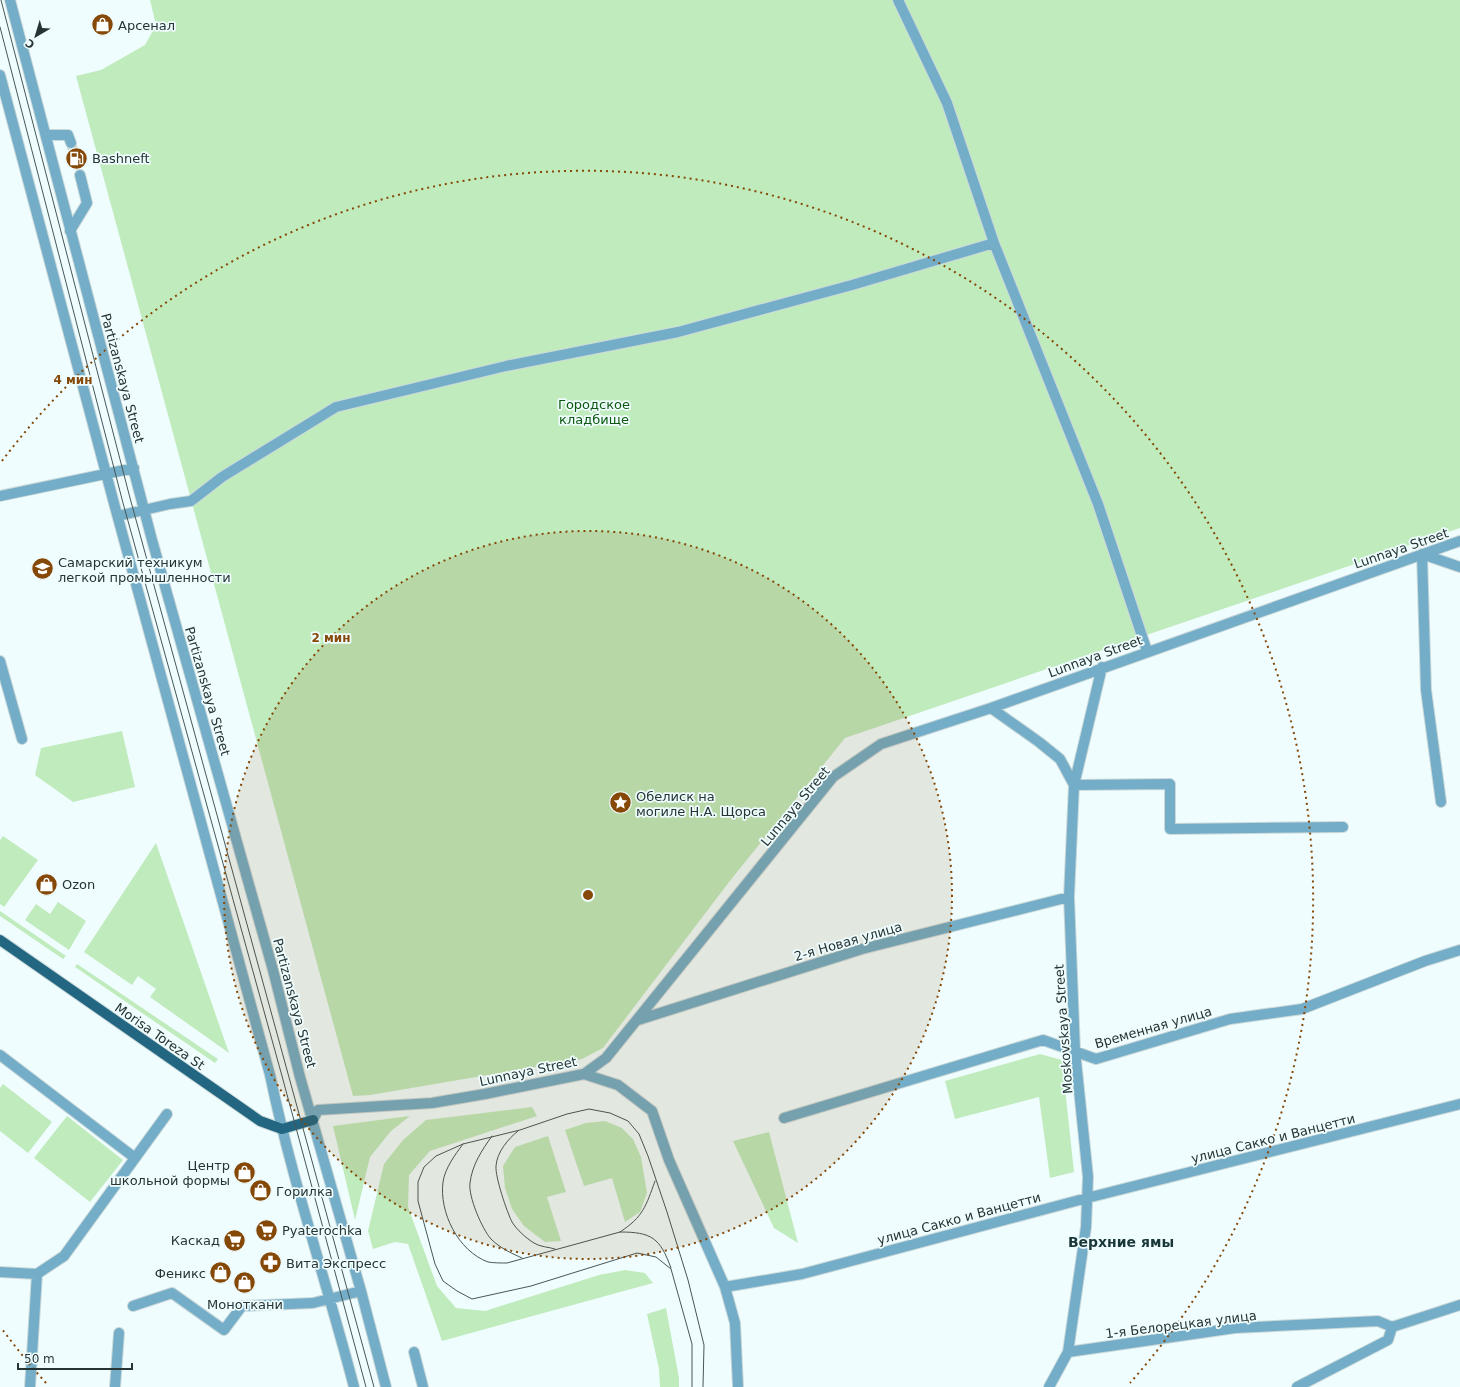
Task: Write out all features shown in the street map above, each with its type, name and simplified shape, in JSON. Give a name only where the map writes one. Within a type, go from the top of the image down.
[{"type":"main road","name":"Morisa Toreza St","points":[[0,940],[260,1121],[282,1129]]},
{"type":"main road","points":[[282,1129],[313,1120]]},
{"type":"street","name":"Partizanskaya Street","points":[[10,0],[145,511],[271,963],[386,1387]]},
{"type":"street","points":[[898,0],[947,102],[994,243],[1098,504],[1147,650]]},
{"type":"street","points":[[0,75],[270,1075],[282,1129],[331,1299],[354,1387]]},
{"type":"street","points":[[46,135],[68,135],[71,143]]},
{"type":"street","points":[[70,231],[88,202],[80,174]]},
{"type":"street","points":[[118,516],[170,504],[191,501],[222,477],[336,407],[506,366],[678,332],[852,285],[994,243]]},
{"type":"street","points":[[0,496],[134,468]]},
{"type":"street","name":"Lunnaya Street","points":[[313,1120],[318,1110],[432,1103],[584,1074],[606,1058],[638,1020],[833,777],[882,744],[991,708],[1147,650],[1460,541]]},
{"type":"street","points":[[1441,802],[1426,690],[1422,554],[1460,567]]},
{"type":"street","points":[[0,661],[22,739]]},
{"type":"street","name":"Moskovskaya Street","points":[[1049,1387],[1068,1352],[1086,1227],[1088,1177],[1075,1052],[1069,897],[1074,785],[1102,667]]},
{"type":"street","points":[[991,708],[1060,759],[1074,785],[1170,784],[1170,829],[1343,826]]},
{"type":"street","name":"2-я Новая улица","points":[[638,1020],[862,948],[1069,897]]},
{"type":"street","name":"Временная улица","points":[[784,1118],[1043,1040],[1096,1059],[1230,1019],[1302,1009],[1425,961],[1460,950]]},
{"type":"street","points":[[0,1055],[135,1158]]},
{"type":"street","points":[[584,1074],[618,1085],[652,1111],[669,1160],[725,1287],[735,1323],[738,1387]]},
{"type":"street","name":"улица Сакко и Ванцетти","points":[[725,1287],[802,1274],[1087,1198],[1460,1104]]},
{"type":"street","points":[[0,1272],[36,1274],[64,1256],[167,1114]]},
{"type":"street","points":[[30,1387],[36,1274]]},
{"type":"street","points":[[133,1306],[172,1293],[224,1330],[242,1306],[313,1303],[361,1291]]},
{"type":"street","points":[[1297,1387],[1388,1340],[1392,1327],[1460,1305]]},
{"type":"street","name":"1-я Белорецкая улица","points":[[1068,1352],[1235,1328],[1378,1321],[1392,1327]]},
{"type":"street","points":[[115,1387],[119,1333]]},
{"type":"street","points":[[414,1352],[423,1387]]},
{"type":"green space","name":"Городское кладбище","points":[[150,0],[1460,0],[1460,528],[845,738],[729,882],[603,1048],[582,1059],[370,1095],[353,1096],[76,76],[101,70],[145,45],[156,25]]},
{"type":"green space","points":[[122,731],[135,787],[73,802],[35,775],[41,748]]},
{"type":"green space","points":[[3,836],[38,860],[4,907],[0,904],[0,840]]},
{"type":"green space","points":[[156,843],[229,1053],[150,997],[156,989],[138,976],[132,985],[84,952]]},
{"type":"green space","points":[[58,902],[86,921],[69,950],[25,920],[36,904],[50,914]]},
{"type":"green space","points":[[0,911],[66,956],[63,959],[0,916]]},
{"type":"green space","points":[[77,964],[218,1059],[215,1063],[75,967]]},
{"type":"green space","points":[[1040,1054],[1062,1060],[1074,1172],[1050,1178],[1039,1097],[955,1119],[945,1081]]},
{"type":"green space","points":[[3,1084],[52,1122],[28,1153],[0,1131],[0,1088]]},
{"type":"green space","points":[[532,1107],[537,1116],[430,1151],[409,1175],[408,1207],[437,1286],[456,1308],[485,1311],[599,1275],[625,1270],[645,1273],[653,1283],[442,1341],[408,1244],[395,1242],[373,1249],[368,1231],[384,1164],[403,1140],[426,1120]]},
{"type":"green space","points":[[67,1116],[123,1160],[90,1202],[34,1158]]},
{"type":"green space","points":[[410,1116],[391,1131],[370,1157],[355,1220],[333,1126]]},
{"type":"green space","points":[[605,1121],[622,1128],[633,1139],[641,1157],[647,1193],[640,1212],[625,1222],[612,1178],[584,1186],[565,1130],[586,1123]]},
{"type":"green space","points":[[769,1132],[798,1243],[774,1228],[733,1141]]},
{"type":"green space","points":[[548,1136],[566,1192],[547,1197],[561,1241],[545,1242],[524,1226],[512,1209],[505,1188],[503,1166],[515,1147]]},
{"type":"green space","points":[[666,1308],[679,1378],[679,1387],[660,1387],[659,1369],[647,1314]]},
{"type":"tunnel","points":[[71,143],[80,175]]},
{"type":"tram line","points":[[1,0],[130,498],[374,1387]]},
{"type":"tram line","points":[[0,27],[123,503],[282,1076],[366,1387]]},
{"type":"tram line","points":[[692,1387],[692,1344],[671,1269],[656,1257],[637,1253],[531,1286],[472,1299],[443,1281],[435,1264],[418,1201],[418,1182],[424,1167],[436,1156],[463,1144],[520,1130],[567,1114],[589,1109],[610,1113],[628,1121],[639,1134],[648,1156],[688,1280],[704,1345],[703,1387]]},
{"type":"tram line","points":[[518,1131],[504,1146],[498,1156],[496,1166],[497,1178],[507,1211],[512,1222],[528,1239],[536,1244],[555,1249]]},
{"type":"tram line","points":[[492,1136],[475,1164],[470,1183],[471,1196],[480,1220],[491,1239],[502,1248],[522,1258]]},
{"type":"tram line","points":[[463,1144],[451,1162],[444,1177],[444,1206],[453,1229],[460,1240],[477,1257],[488,1262],[507,1263],[620,1232],[628,1227],[639,1216],[646,1204],[655,1181]]},
{"type":"tram line","points":[[620,1232],[640,1233],[653,1239],[663,1250],[671,1268]]},
{"type":"place","name":"Арсенал","points":[[103,25]]},
{"type":"place","name":"Bashneft","points":[[77,158]]},
{"type":"place","name":"Самарский техникум легкой промышленности","points":[[43,569]]},
{"type":"place","name":"Обелиск на могиле Н.А. Щорса","points":[[621,803]]},
{"type":"place","name":"Ozon","points":[[47,884]]},
{"type":"place","name":"Центр школьной формы","points":[[245,1172]]},
{"type":"place","name":"Горилка","points":[[261,1191]]},
{"type":"place","name":"Pyaterochka","points":[[266,1230]]},
{"type":"place","name":"Каскад","points":[[235,1240]]},
{"type":"place","name":"Вита Экспресс","points":[[270,1263]]},
{"type":"place","name":"Феникс","points":[[221,1273]]},
{"type":"place","name":"Моноткани","points":[[245,1282]]},
{"type":"district","name":"Верхние ямы","points":[[1121,1242]]}]
